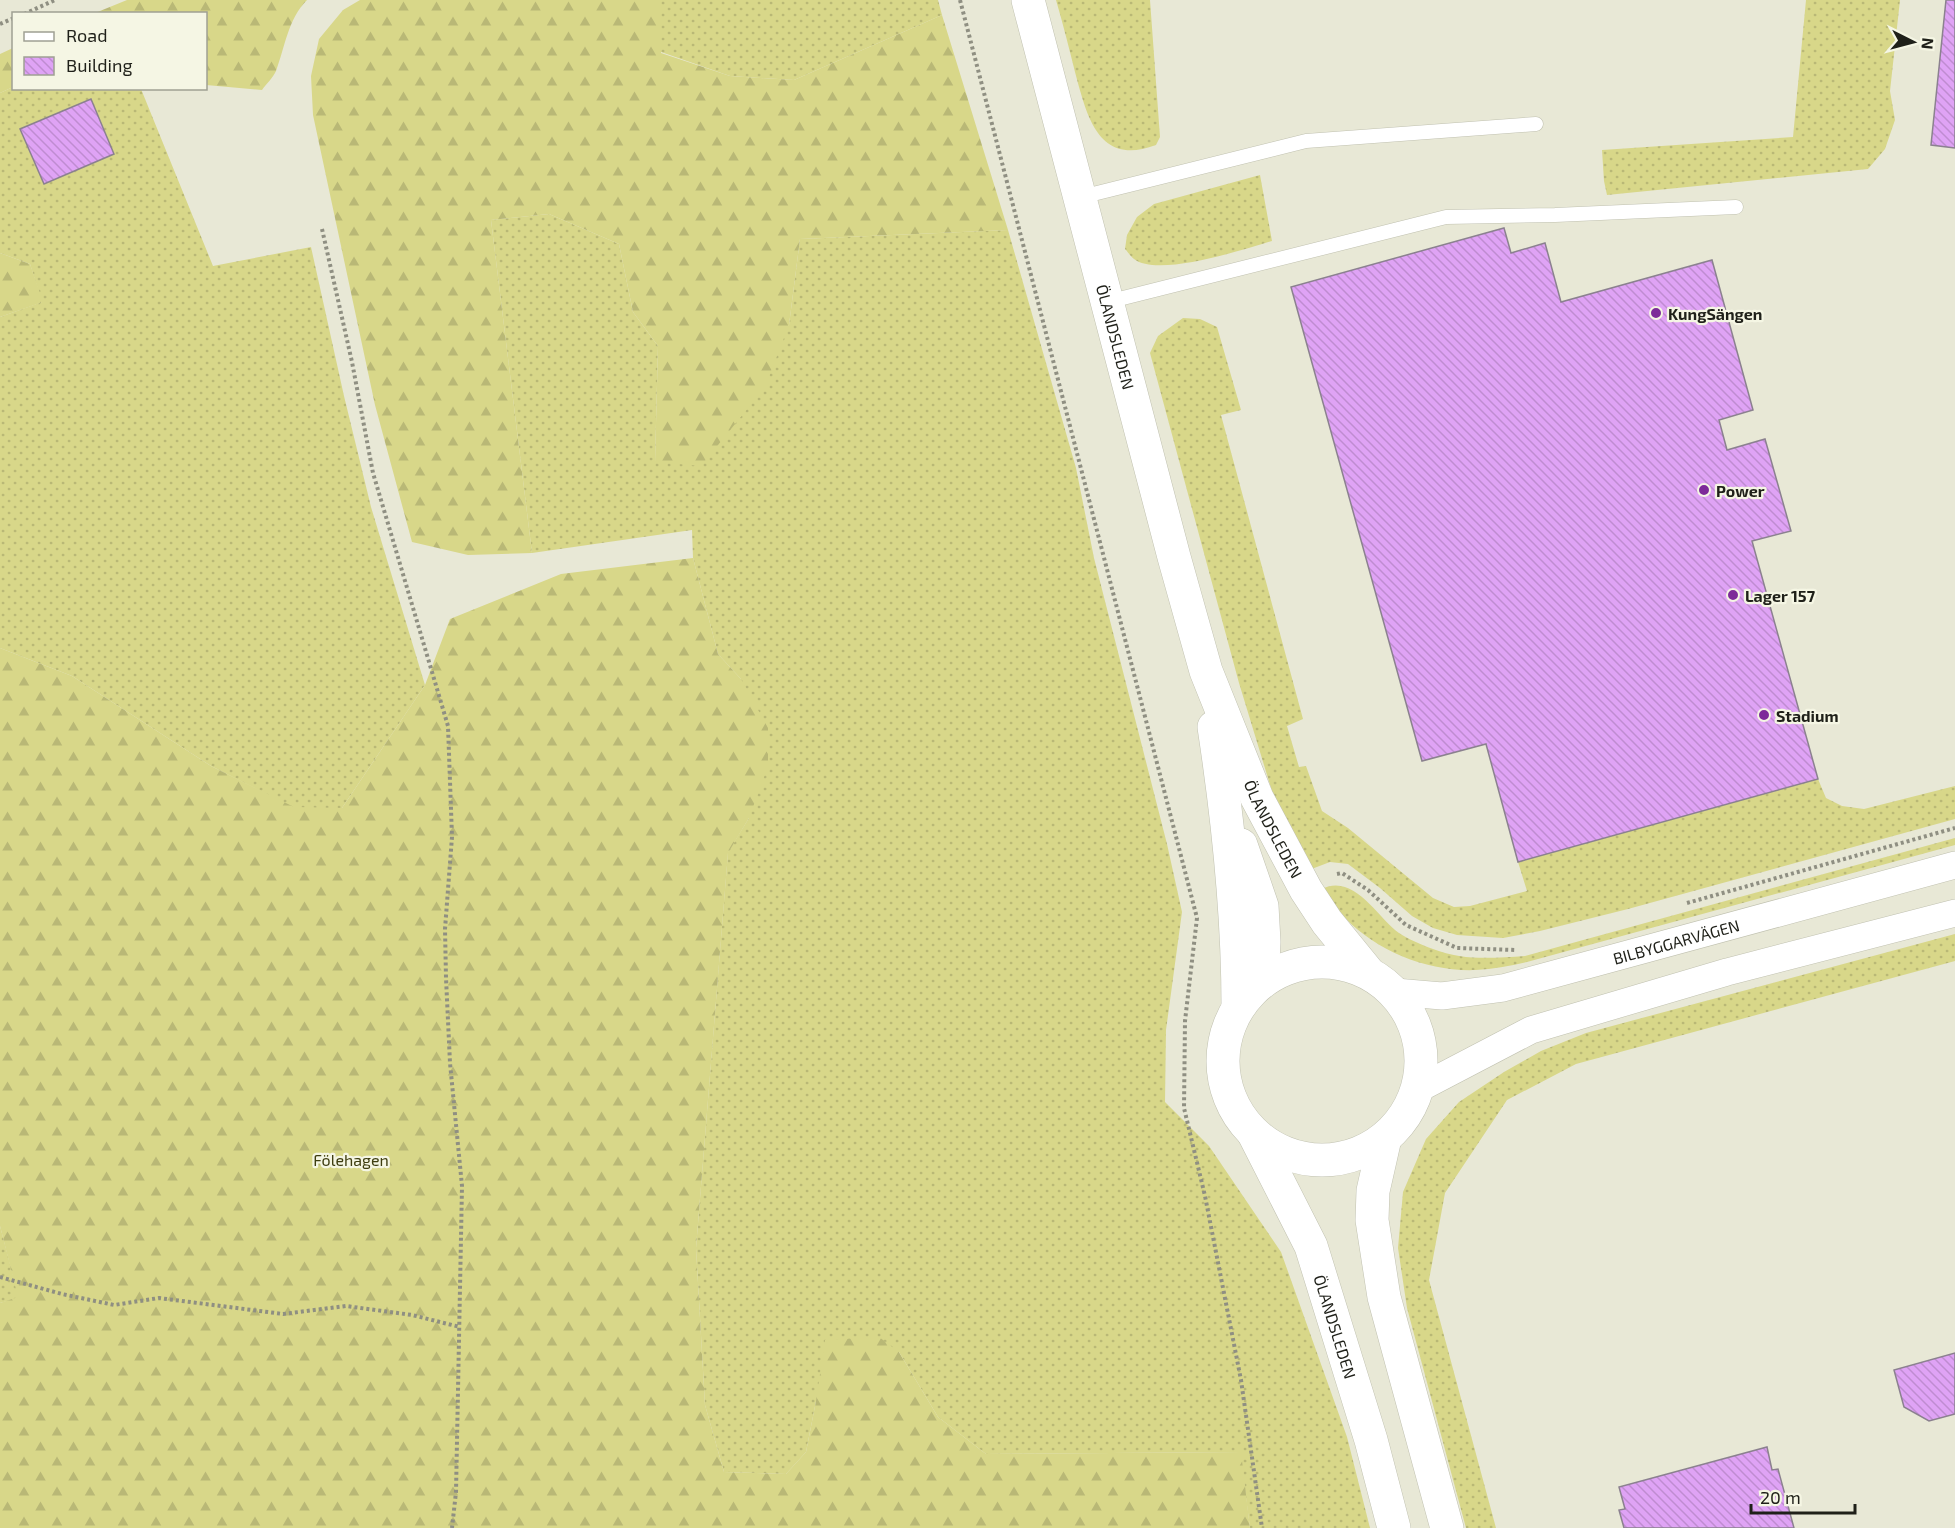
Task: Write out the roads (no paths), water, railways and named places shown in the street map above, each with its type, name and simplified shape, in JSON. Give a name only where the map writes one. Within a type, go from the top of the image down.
[{"type":"main road","name":"ÖLANDSLEDEN","points":[[1028,0],[1206,671],[1225,801],[1238,958],[1238,1006]]},
{"type":"main road","name":"ÖLANDSLEDEN","points":[[1206,671],[1257,798],[1306,890],[1327,922],[1367,971],[1395,992],[1412,1018],[1421,1049],[1418,1089],[1403,1119],[1384,1138],[1360,1153],[1333,1160],[1304,1159],[1278,1150],[1254,1134]]},
{"type":"main road","name":"ÖLANDSLEDEN","points":[[1225,801],[1262,906],[1264,942],[1262,981]]},
{"type":"main road","name":"ÖLANDSLEDEN","points":[[1367,971],[1337,962],[1293,965],[1262,981],[1238,1006],[1224,1038],[1223,1073],[1233,1106],[1254,1134],[1311,1246],[1371,1440],[1394,1528]]},
{"type":"main road","points":[[1384,1138],[1373,1191],[1372,1220],[1384,1297],[1447,1528]]},
{"type":"street","name":"BILBYGGARVÄGEN","points":[[1395,992],[1442,996],[1503,988],[1955,865]]},
{"type":"street","points":[[1418,1089],[1531,1030],[1726,972],[1955,913]]},
{"type":"lane","points":[[1081,196],[1306,141],[1536,124]]},
{"type":"lane","points":[[1107,303],[1446,217],[1736,207]]},
{"type":"place","name":"KungSängen","points":[[1656,313]]},
{"type":"place","name":"Power","points":[[1704,490]]},
{"type":"place","name":"Lager 157","points":[[1733,595]]},
{"type":"place","name":"Stadium","points":[[1764,715]]},
{"type":"park label","name":"Fölehagen","points":[[351,1159]]}]
